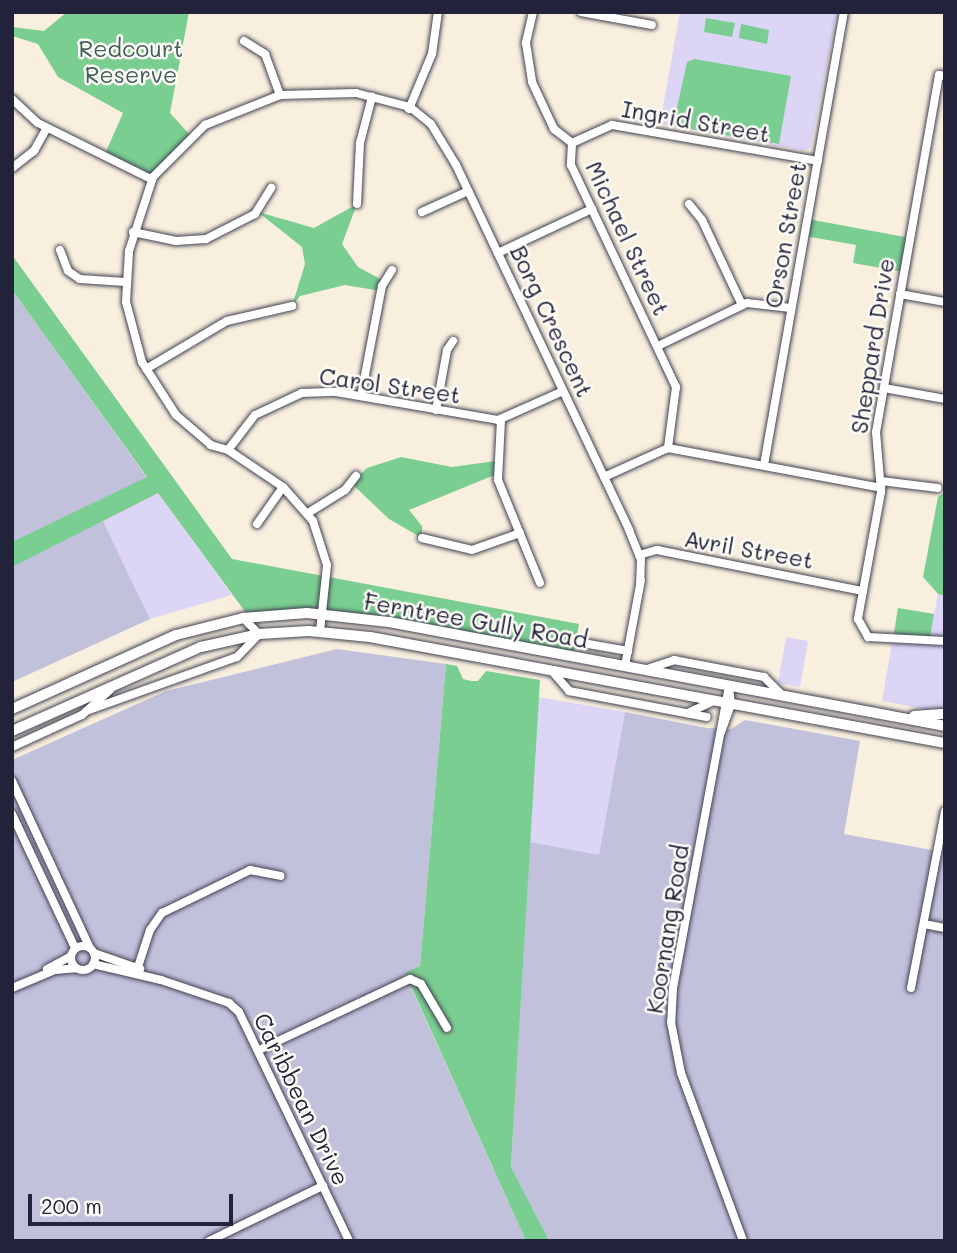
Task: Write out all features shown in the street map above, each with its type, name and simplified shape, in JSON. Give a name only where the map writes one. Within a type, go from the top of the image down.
[{"type":"main road","name":"Ferntree Gully Road","points":[[12,709],[149,645],[243,618],[323,614],[625,666],[945,726]]},
{"type":"main road","name":"Ferntree Gully Road","points":[[12,731],[124,678],[201,647],[259,635],[320,631],[551,670],[945,743]]},
{"type":"main road","points":[[889,716],[945,714]]},
{"type":"street","points":[[409,110],[432,54],[438,12]]},
{"type":"street","name":"Michael Street","points":[[533,12],[526,43],[531,77],[554,129],[572,143],[569,160],[677,390],[668,448]]},
{"type":"street","points":[[581,12],[652,25]]},
{"type":"street","name":"Orson Street","points":[[764,465],[844,12]]},
{"type":"street","points":[[244,41],[265,54],[280,95]]},
{"type":"street","name":"Sheppard Drive","points":[[945,76],[939,75],[875,440],[881,484],[863,589],[860,629],[868,637],[894,641],[920,637],[945,641]]},
{"type":"street","name":"Borg Crescent","points":[[320,631],[326,558],[308,513],[283,486],[228,450],[211,445],[186,424],[146,369],[127,319],[125,282],[133,232],[152,179],[183,142],[205,125],[280,95],[332,91],[372,97],[409,110],[436,131],[468,191],[642,554],[640,583],[625,666]]},
{"type":"street","points":[[357,204],[360,143],[372,97]]},
{"type":"street","points":[[12,99],[47,128],[152,179]]},
{"type":"street","name":"Ingrid Street","points":[[572,143],[612,125],[818,161]]},
{"type":"street","points":[[12,168],[34,151],[47,128]]},
{"type":"street","points":[[133,232],[176,241],[206,239],[258,212],[271,188]]},
{"type":"street","points":[[422,212],[468,191]]},
{"type":"street","points":[[689,204],[700,216],[742,305]]},
{"type":"street","points":[[498,253],[592,209]]},
{"type":"street","points":[[60,250],[68,271],[80,279],[125,282]]},
{"type":"street","points":[[362,396],[382,286],[391,270]]},
{"type":"street","points":[[900,294],[945,302]]},
{"type":"street","points":[[658,346],[742,305],[757,302],[791,308]]},
{"type":"street","points":[[146,369],[227,321],[292,306]]},
{"type":"street","points":[[436,410],[447,351],[453,341]]},
{"type":"street","points":[[884,388],[945,399]]},
{"type":"street","name":"Carol Street","points":[[228,450],[255,415],[288,396],[321,391],[501,420]]},
{"type":"street","points":[[540,583],[497,474],[501,420],[563,391]]},
{"type":"street","points":[[603,475],[668,448],[849,480],[939,488]]},
{"type":"street","points":[[308,513],[345,490],[356,477]]},
{"type":"street","points":[[257,524],[283,486]]},
{"type":"street","points":[[422,538],[472,550],[520,533]]},
{"type":"street","name":"Avril Street","points":[[642,554],[665,553],[863,589]]},
{"type":"street","points":[[12,747],[89,710],[232,660],[259,635],[243,618]]},
{"type":"street","points":[[577,642],[628,652]]},
{"type":"street","points":[[643,670],[674,660],[764,677],[783,696]]},
{"type":"street","points":[[551,670],[569,691],[707,717]]},
{"type":"street","points":[[89,710],[124,678]]},
{"type":"street","name":"Koornang Road","points":[[729,686],[722,702],[719,738],[673,988],[671,1022],[678,1064],[743,1241]]},
{"type":"street","points":[[686,713],[722,702]]},
{"type":"street","points":[[38,719],[64,724]]},
{"type":"street","points":[[12,780],[92,951],[93,964],[33,978]]},
{"type":"street","points":[[911,988],[945,811]]},
{"type":"street","points":[[12,814],[73,952],[76,968]]},
{"type":"street","points":[[137,971],[152,925],[162,913],[250,870],[281,876]]},
{"type":"street","points":[[924,924],[945,928]]},
{"type":"street","name":"Caribbean Drive","points":[[73,952],[92,951],[234,1007],[259,1050],[349,1241]]},
{"type":"street","points":[[12,988],[73,952]]},
{"type":"street","name":"Caribbean Drive","points":[[93,964],[137,971]]},
{"type":"street","points":[[259,1050],[403,981],[421,984],[447,1028]]},
{"type":"street","points":[[209,1241],[323,1186]]},
{"type":"shaded area","points":[[680,12],[837,12],[811,147],[806,151],[660,124]]},
{"type":"shaded area","points":[[12,290],[158,493],[103,521],[150,619],[12,682]]},
{"type":"shaded area","points":[[158,493],[232,595],[150,619],[103,521]]},
{"type":"shaded area","points":[[938,594],[945,596],[945,713],[882,701],[898,608],[934,614]]},
{"type":"shaded area","points":[[786,637],[808,641],[800,687],[778,683]]},
{"type":"shaded area","points":[[337,649],[446,664],[420,966],[405,974],[526,1241],[12,1241],[12,760],[166,691]]},
{"type":"shaded area","points":[[538,697],[625,712],[599,856],[530,842]]},
{"type":"shaded area","points":[[625,712],[707,728],[731,729],[745,720],[860,741],[844,834],[937,851],[945,811],[945,1241],[549,1241],[542,1231],[511,1167],[530,842],[599,855]]},
{"type":"green space","name":"Redcourt Reserve","points":[[67,12],[189,12],[170,113],[190,135],[153,177],[104,156],[123,113],[58,77],[38,44],[12,36],[12,27],[44,31]]},
{"type":"green space","points":[[706,18],[735,23],[732,37],[704,32]]},
{"type":"green space","points":[[741,24],[769,30],[767,44],[739,38]]},
{"type":"green space","points":[[695,59],[791,76],[779,144],[673,126],[687,62]]},
{"type":"green space","points":[[357,204],[342,244],[358,267],[384,281],[381,291],[345,285],[300,296],[292,306],[305,264],[302,247],[258,212],[314,228]]},
{"type":"green space","points":[[808,219],[910,238],[904,272],[853,263],[856,245],[805,236]]},
{"type":"green space","points":[[12,255],[232,559],[579,624],[573,657],[363,618],[249,617],[158,493],[12,567],[12,542],[147,477],[12,290]]},
{"type":"green space","points":[[401,457],[452,467],[496,461],[497,474],[409,510],[422,526],[422,538],[389,519],[351,483],[367,468]]},
{"type":"green space","points":[[945,492],[945,596],[938,594],[923,577],[938,497]]},
{"type":"green space","points":[[898,608],[934,614],[930,638],[893,641]]},
{"type":"green space","points":[[446,664],[457,666],[463,679],[471,681],[478,681],[486,671],[540,680],[511,1167],[549,1241],[526,1241],[405,973],[420,966]]}]
